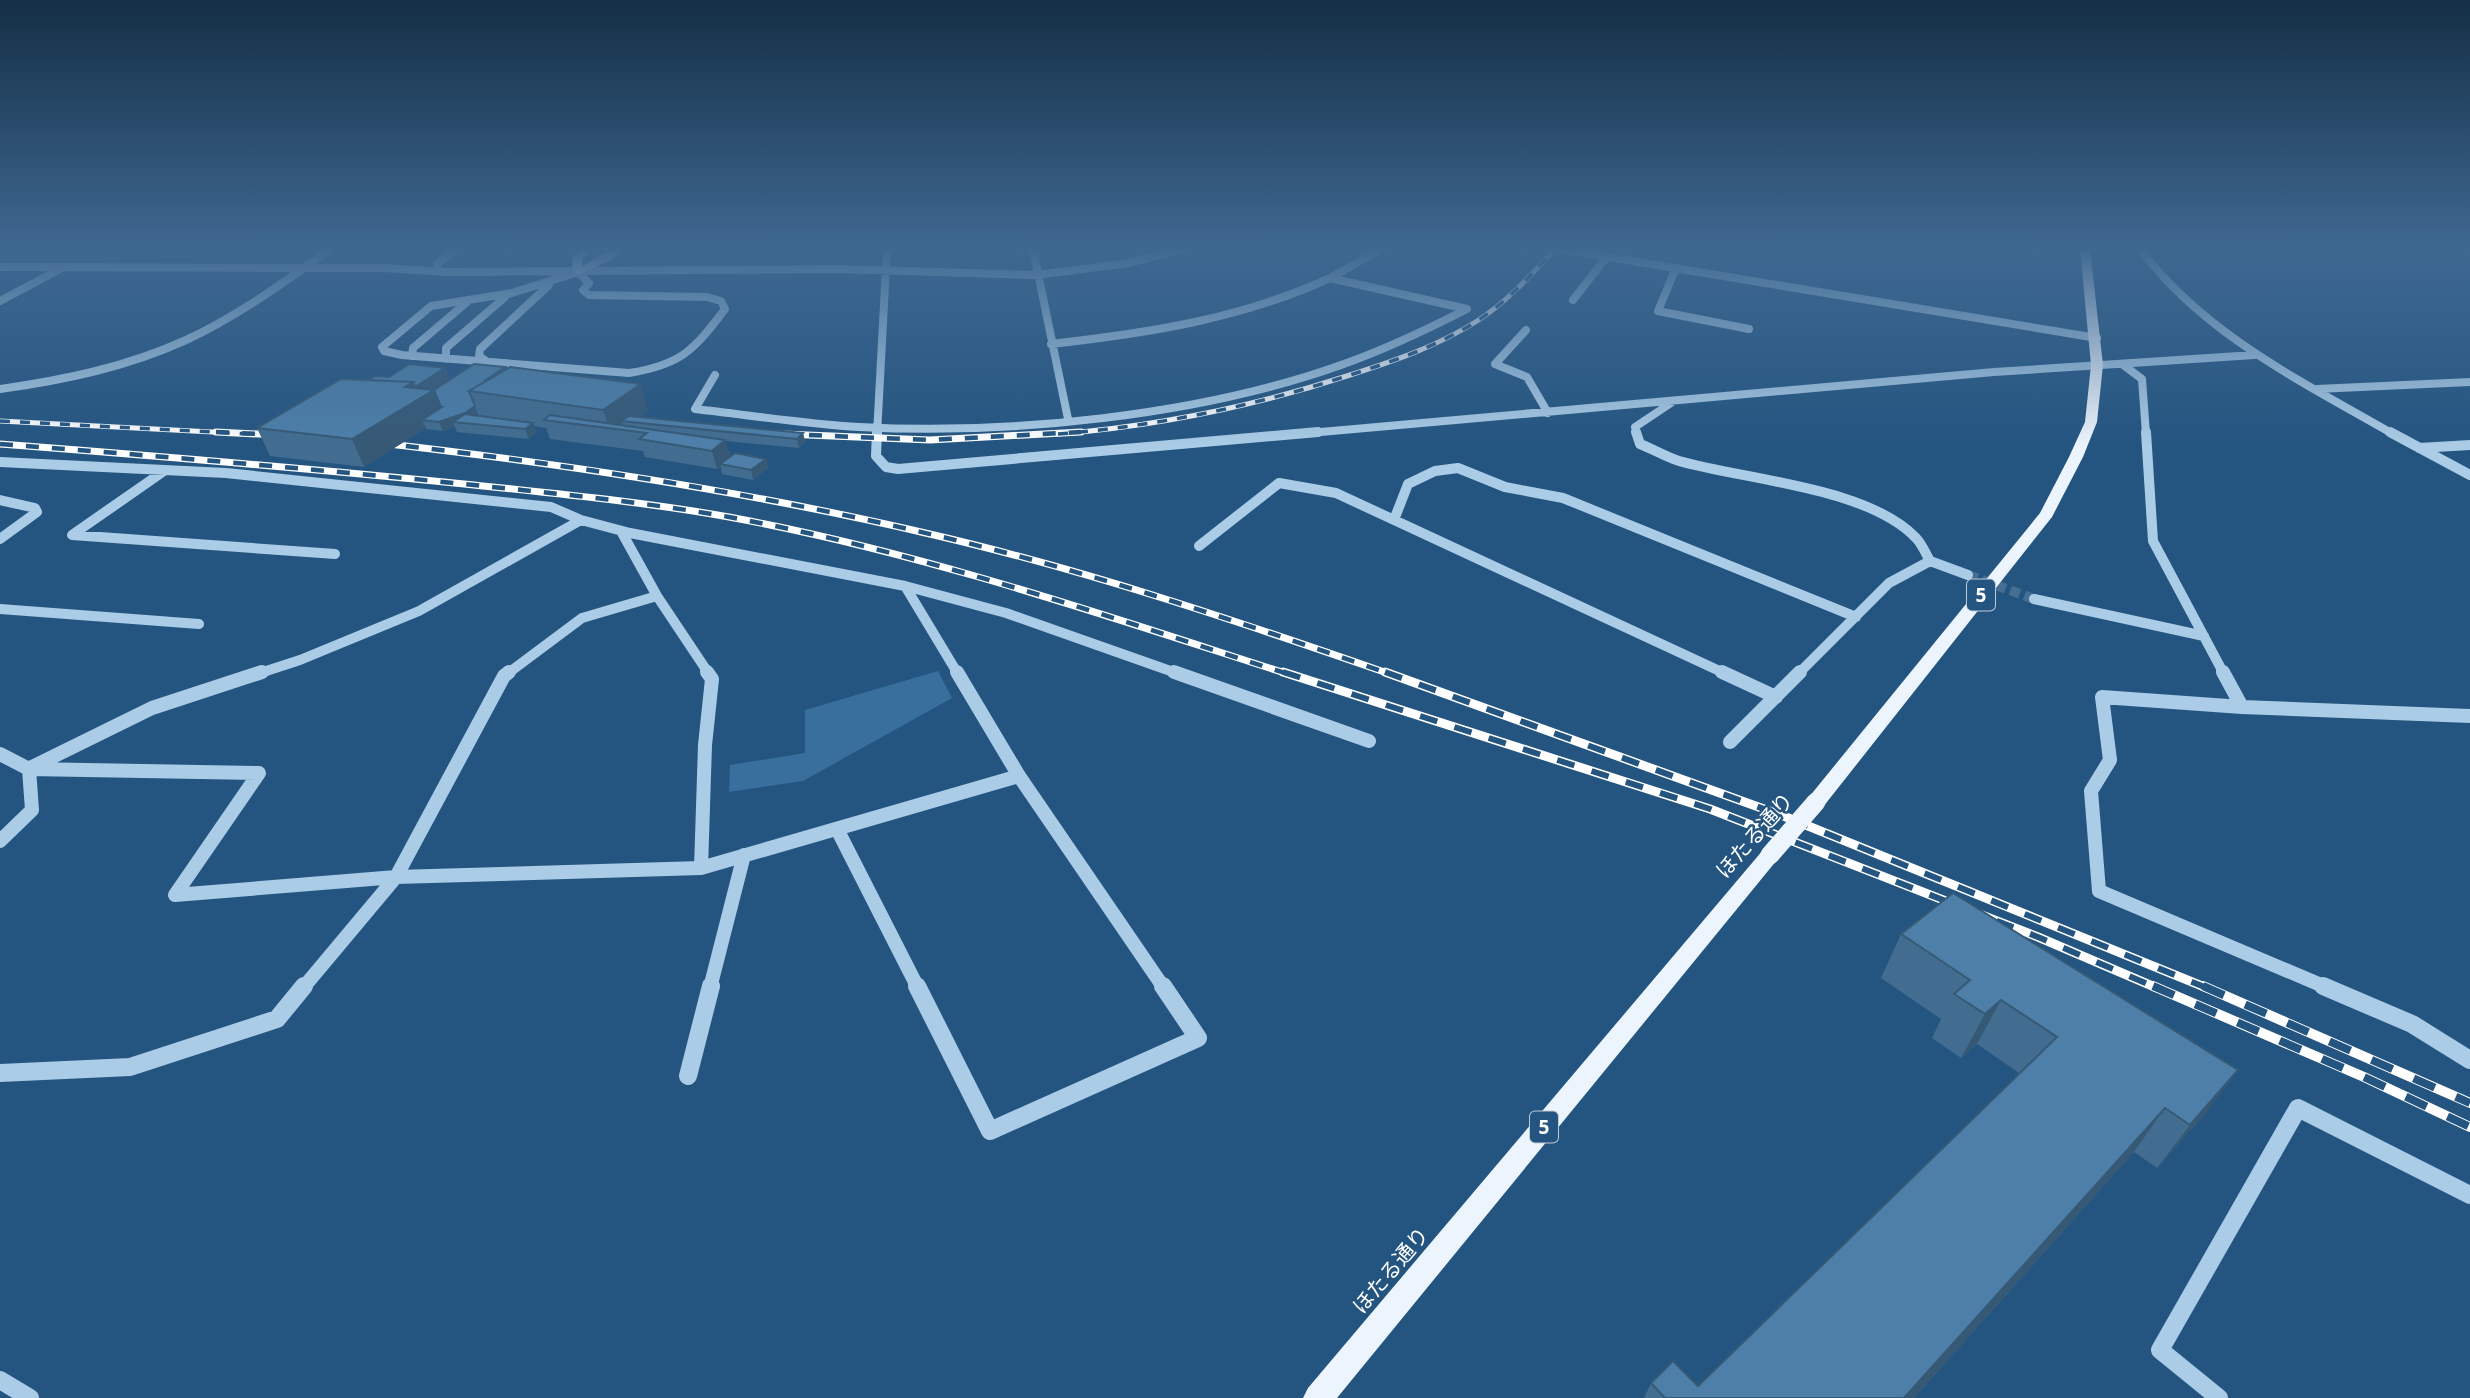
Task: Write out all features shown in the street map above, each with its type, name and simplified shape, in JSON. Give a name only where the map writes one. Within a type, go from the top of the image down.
[{"type":"main road","name":"ほたる通り","points":[[1318,1398],[1816,802],[2047,514],[2091,422],[2097,365],[2093,314]]},
{"type":"street","points":[[0,389],[78,376],[156,353],[212,327],[232,314]]},
{"type":"street","points":[[418,314],[382,347],[391,354],[607,373],[665,366],[691,354],[721,314]]},
{"type":"street","points":[[412,356],[413,348],[450,314]]},
{"type":"street","points":[[446,359],[446,348],[483,314]]},
{"type":"street","points":[[490,363],[479,356],[480,349],[517,314]]},
{"type":"street","points":[[883,314],[877,428],[879,462],[898,469],[2097,365],[2254,355]]},
{"type":"street","points":[[1044,314],[1068,419]]},
{"type":"street","points":[[1051,344],[1142,334],[1234,314]]},
{"type":"street","points":[[715,375],[695,409],[877,428],[1068,419],[1190,403],[1322,372],[1390,347],[1456,314]]},
{"type":"street","points":[[1674,314],[1749,329]]},
{"type":"street","points":[[1949,314],[2096,338]]},
{"type":"street","points":[[2198,314],[2216,330],[2254,355],[2470,475]]},
{"type":"street","points":[[1526,330],[1495,363],[1527,377],[1549,414]]},
{"type":"street","points":[[2122,363],[2142,379],[2153,541],[2242,707]]},
{"type":"street","points":[[2317,389],[2470,382]]},
{"type":"street","points":[[1671,402],[1635,428],[1640,444],[1678,460],[1790,482],[1881,513],[1926,547],[1930,561]]},
{"type":"street","points":[[2418,448],[2470,445]]},
{"type":"street","points":[[0,462],[226,473],[551,507],[581,520],[621,531],[905,586],[1006,613],[1369,741]]},
{"type":"street","points":[[1394,520],[1408,484],[1435,471],[1458,468],[1506,487],[1563,498],[1856,617]]},
{"type":"street","points":[[164,471],[72,535],[335,554]]},
{"type":"street","points":[[1199,546],[1279,483],[1336,493],[1776,696]]},
{"type":"street","points":[[0,500],[35,508],[37,512],[0,540]]},
{"type":"street","points":[[29,769],[152,708],[300,660],[419,611],[581,520]]},
{"type":"street","points":[[621,531],[657,596],[712,679],[705,744],[701,868]]},
{"type":"street","points":[[1730,742],[1889,583],[1930,561],[1968,575]]},
{"type":"street","points":[[837,829],[990,1131],[1198,1038],[1019,776],[905,586]]},
{"type":"street","points":[[0,1073],[130,1067],[277,1019],[396,877],[504,676],[582,618],[657,596]]},
{"type":"street","points":[[2034,599],[2050,605],[2204,636]]},
{"type":"street","points":[[0,609],[199,624]]},
{"type":"street","points":[[2470,716],[2242,707],[2102,697],[2110,760],[2091,791],[2099,891],[2413,1024],[2470,1060]]},
{"type":"street","points":[[0,754],[29,769],[259,773],[175,895],[396,877],[701,868],[1019,776]]},
{"type":"street","points":[[0,841],[32,810],[29,769]]},
{"type":"street","points":[[688,1076],[744,855]]},
{"type":"street","points":[[2219,1398],[2160,1350],[2298,1108],[2470,1195]]},
{"type":"street","points":[[0,1380],[30,1398]]},
{"type":"shaded area","points":[[938,671],[952,698],[803,781],[729,792],[730,765],[805,753],[805,710]]},
{"type":"building","points":[[409,364],[445,368],[415,387],[413,382],[369,380],[375,376],[389,377]]},
{"type":"building","points":[[474,364],[505,367],[469,391],[475,406],[465,413],[439,422],[422,420],[442,407],[434,390]]},
{"type":"building","points":[[510,367],[641,384],[603,410],[469,391]]},
{"type":"building","points":[[341,379],[413,382],[405,387],[434,390],[352,439],[257,428]]},
{"type":"building","points":[[465,414],[533,423],[525,429],[453,422]]},
{"type":"building","points":[[550,415],[725,440],[712,451],[639,439],[647,433],[544,420]]},
{"type":"building","points":[[629,416],[803,433],[797,439],[621,421]]},
{"type":"building","points":[[735,453],[766,459],[751,470],[720,464]]},
{"type":"building","points":[[1953,893],[2238,1070],[2190,1125],[2165,1108],[1904,1398],[1665,1398],[1651,1383],[1673,1361],[1698,1386],[2057,1037],[2001,1000],[1985,1014],[1954,994],[1970,980],[1901,934]]},
{"type":"tunnel","points":[[1968,575],[2034,599]]},
{"type":"railway","points":[[1072,432],[1132,426],[1206,413],[1314,386],[1431,345],[1488,314]]},
{"type":"railway","points":[[0,421],[251,434]]},
{"type":"railway","points":[[216,432],[279,435]]},
{"type":"railway","points":[[783,434],[930,440],[1072,432]]},
{"type":"railway","points":[[1058,434],[1072,432]]},
{"type":"railway","points":[[1072,432],[1081,432]]},
{"type":"railway","points":[[380,443],[658,481],[797,505],[934,535],[1107,581],[1390,674]]},
{"type":"railway","points":[[0,444],[474,485],[729,517],[800,531],[941,566],[1288,674]]},
{"type":"railway","points":[[1283,672],[1710,809],[2038,937],[2157,988]]},
{"type":"railway","points":[[1385,672],[1786,817],[2207,988]]},
{"type":"railway","points":[[2153,986],[2364,1077],[2470,1127]]},
{"type":"railway","points":[[2203,986],[2470,1103]]}]
